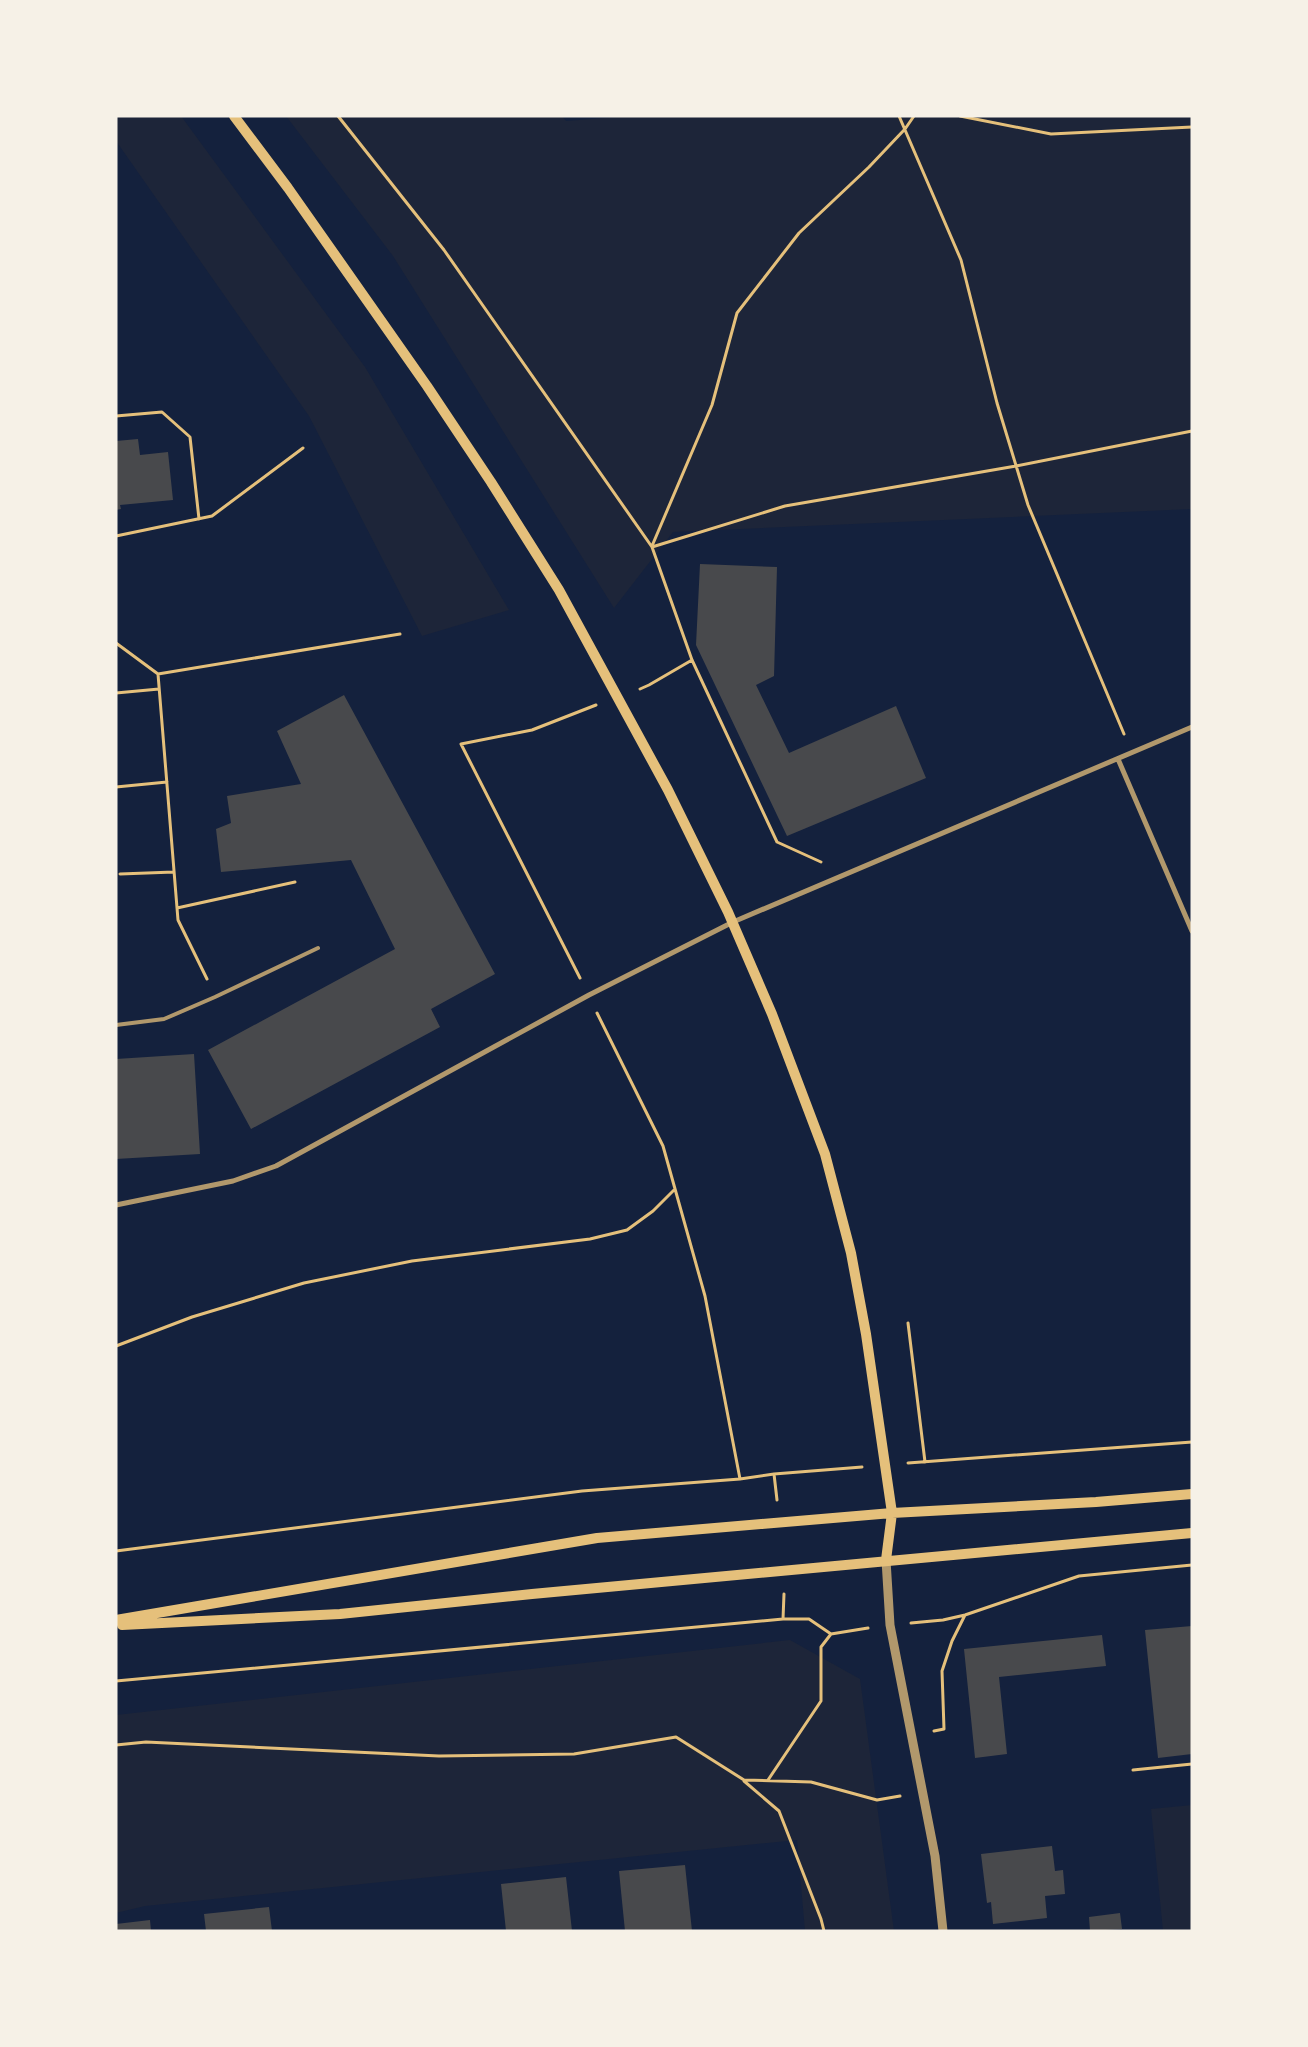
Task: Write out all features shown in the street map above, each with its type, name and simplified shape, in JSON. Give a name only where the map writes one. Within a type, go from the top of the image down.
[{"type":"main road","points":[[234,116],[288,188],[491,482],[559,590],[668,790],[732,922],[772,1014],[825,1154],[851,1253],[866,1334],[892,1513],[886,1560]]},
{"type":"main road","points":[[116,1620],[597,1538],[892,1513],[1096,1502],[1192,1494]]},
{"type":"main road","points":[[116,1625],[340,1614],[886,1560],[1192,1533]]},
{"type":"street","points":[[116,1205],[233,1181],[276,1166],[589,995],[732,922],[1192,728]]},
{"type":"street","points":[[1118,759],[1192,931]]},
{"type":"street","points":[[886,1560],[890,1625],[935,1856],[943,1931]]},
{"type":"lane","points":[[116,1025],[164,1019],[318,948]]},
{"type":"path","points":[[338,116],[444,250],[652,547],[692,660],[777,842],[847,873]]},
{"type":"path","points":[[899,116],[961,260],[997,403],[1028,506],[1132,753]]},
{"type":"path","points":[[652,547],[712,405],[737,313],[799,233],[869,167],[905,129],[914,116]]},
{"type":"path","points":[[960,116],[1051,134],[1192,127]]},
{"type":"path","points":[[116,416],[162,412],[190,437],[199,519]]},
{"type":"path","points":[[652,547],[786,506],[1016,466],[1192,431]]},
{"type":"path","points":[[116,536],[212,516],[303,448]]},
{"type":"path","points":[[116,643],[158,674],[400,634]]},
{"type":"path","points":[[692,660],[649,685],[532,730],[461,744],[589,995],[663,1146],[705,1296],[740,1479]]},
{"type":"path","points":[[158,674],[178,920],[215,997]]},
{"type":"path","points":[[116,693],[159,688]]},
{"type":"path","points":[[116,787],[167,782]]},
{"type":"path","points":[[120,874],[174,872]]},
{"type":"path","points":[[177,908],[294,882]]},
{"type":"path","points":[[116,1346],[192,1317],[304,1283],[412,1261],[590,1239],[627,1230],[653,1211],[674,1190]]},
{"type":"path","points":[[908,1323],[925,1462]]},
{"type":"path","points":[[116,1551],[582,1491],[740,1479],[774,1474],[886,1465],[1192,1442]]},
{"type":"path","points":[[116,1681],[783,1619],[809,1619],[831,1634],[890,1625],[944,1620],[965,1615],[1079,1576],[1192,1565]]},
{"type":"path","points":[[912,1737],[944,1729],[942,1671],[952,1641],[965,1615]]},
{"type":"path","points":[[767,1781],[821,1701],[821,1647],[831,1634]]},
{"type":"path","points":[[116,1745],[146,1742],[439,1756],[574,1754],[676,1736],[744,1780],[779,1812],[824,1931]]},
{"type":"path","points":[[1133,1770],[1192,1764]]},
{"type":"path","points":[[744,1780],[811,1782],[876,1800],[922,1793]]},
{"type":"shaded area","points":[[116,116],[181,116],[365,367],[509,610],[422,636],[309,416],[116,141]]},
{"type":"shaded area","points":[[286,116],[562,116],[566,121],[629,116],[1192,116],[1192,509],[673,532],[614,608],[393,256]]},
{"type":"shaded area","points":[[790,1640],[860,1679],[894,1931],[805,1931],[797,1840],[145,1906],[116,1913],[116,1715]]},
{"type":"shaded area","points":[[1192,1805],[1192,1931],[1163,1931],[1151,1809]]},
{"type":"building","points":[[138,439],[140,455],[168,452],[173,500],[120,505],[121,509],[116,510],[116,441]]},
{"type":"building","points":[[700,564],[777,567],[774,676],[756,685],[789,753],[896,706],[926,778],[787,836],[696,645]]},
{"type":"building","points":[[344,695],[495,974],[431,1009],[440,1027],[251,1129],[208,1050],[395,949],[351,860],[221,872],[216,829],[231,823],[227,796],[301,784],[277,731]]},
{"type":"building","points":[[194,1054],[200,1154],[116,1159],[116,1059]]},
{"type":"building","points":[[1192,1626],[1192,1754],[1158,1758],[1145,1630]]},
{"type":"building","points":[[1102,1635],[1106,1666],[999,1677],[1007,1754],[975,1758],[964,1649]]},
{"type":"building","points":[[1052,1846],[1055,1871],[1063,1870],[1065,1894],[1045,1896],[1047,1918],[993,1924],[991,1902],[987,1903],[981,1854]]},
{"type":"building","points":[[685,1865],[692,1931],[625,1931],[619,1871]]},
{"type":"building","points":[[566,1877],[572,1931],[506,1931],[501,1884]]},
{"type":"building","points":[[269,1907],[272,1931],[206,1931],[204,1914]]},
{"type":"building","points":[[1120,1913],[1122,1929],[1090,1931],[1089,1917]]},
{"type":"building","points":[[150,1920],[151,1931],[116,1931],[116,1924]]}]
